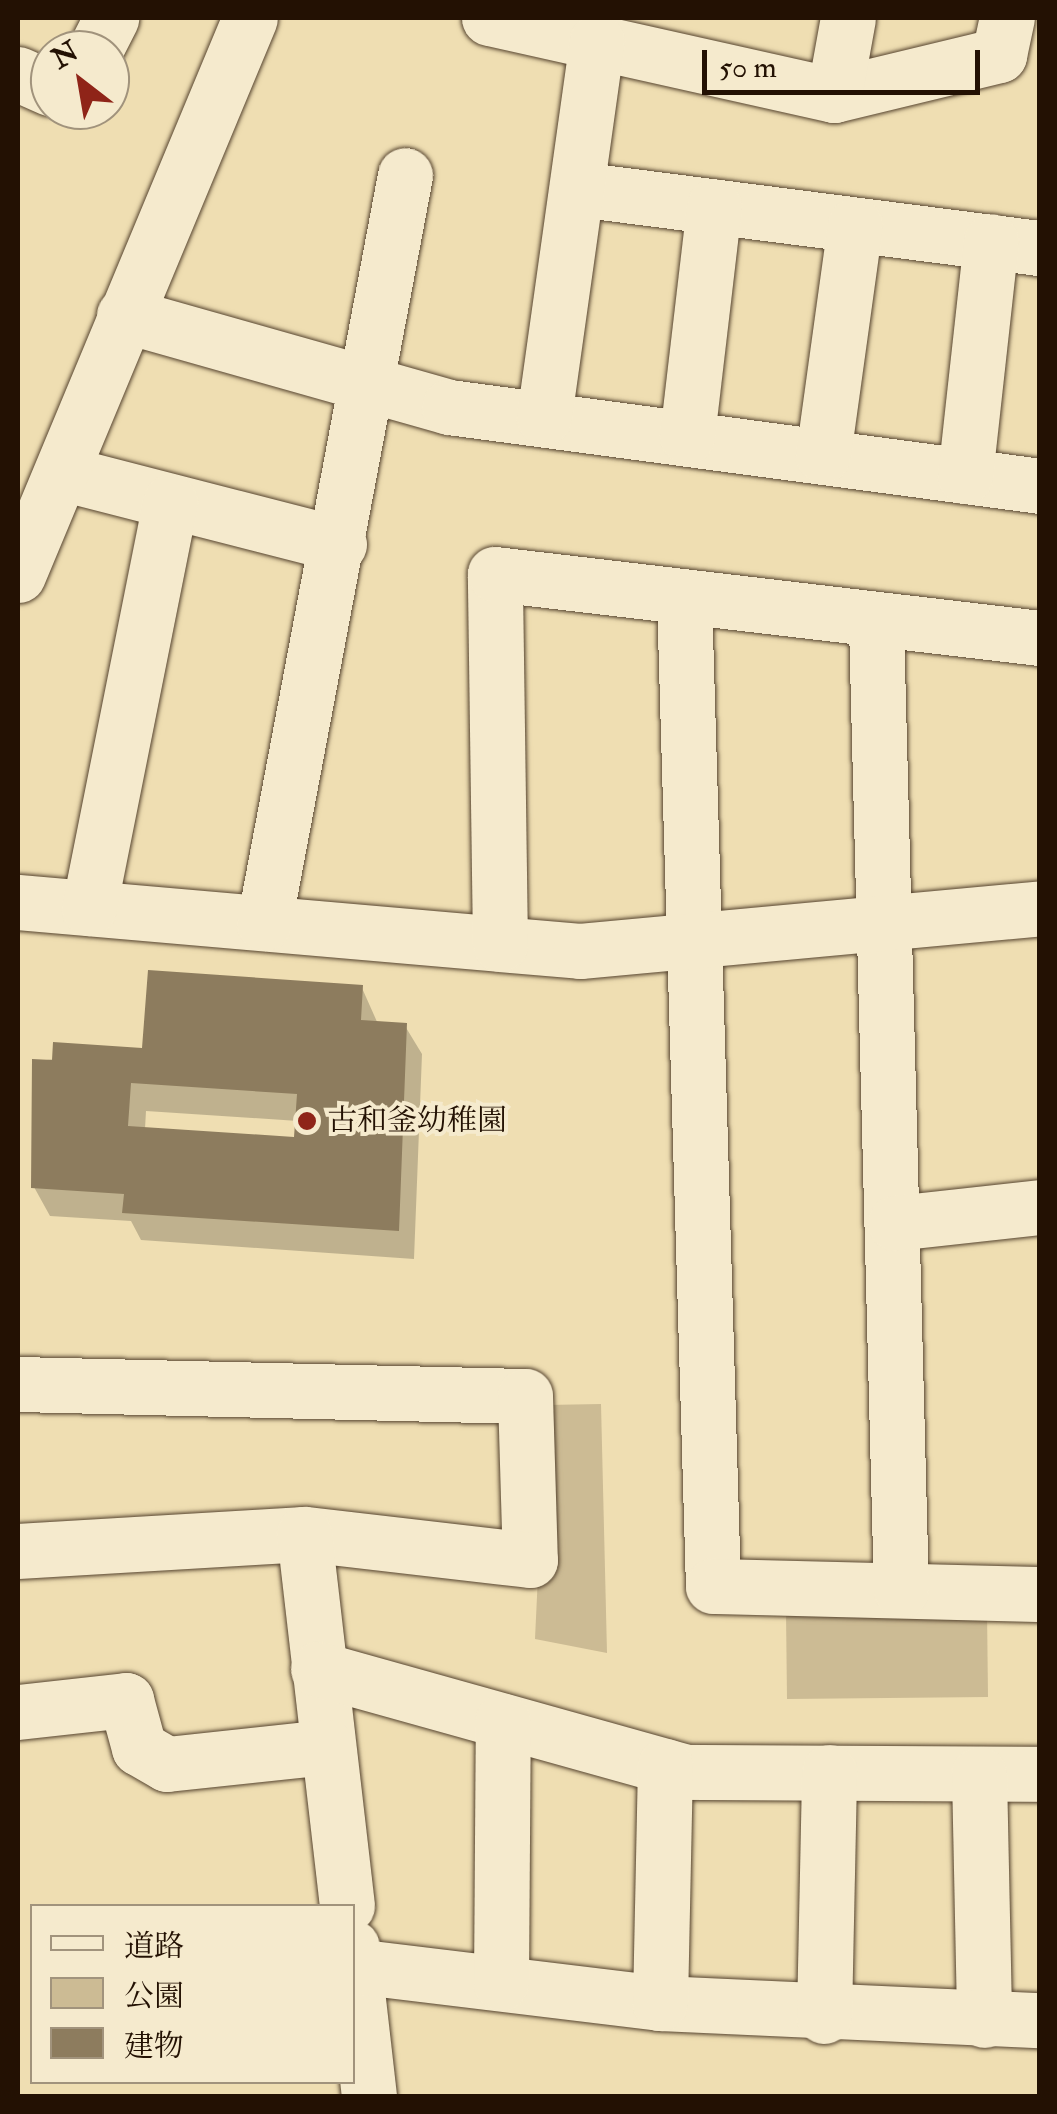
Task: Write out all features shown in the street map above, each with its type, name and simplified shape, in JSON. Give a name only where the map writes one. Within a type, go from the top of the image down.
[{"type":"street","points":[[18,575],[250,18]]},
{"type":"street","points":[[834,94],[848,18]]},
{"type":"street","points":[[508,20],[597,42],[681,39],[834,94],[999,55],[1007,18]]},
{"type":"street","points":[[544,417],[597,42]]},
{"type":"street","points":[[264,924],[370,383],[405,175]]},
{"type":"street","points":[[578,190],[1015,244],[964,476]]},
{"type":"street","points":[[687,436],[714,207]]},
{"type":"street","points":[[823,455],[855,225]]},
{"type":"street","points":[[124,315],[449,407],[1040,486]]},
{"type":"street","points":[[62,473],[339,544]]},
{"type":"street","points":[[89,908],[170,502]]},
{"type":"street","points":[[500,944],[495,574],[876,625],[1040,638]]},
{"type":"street","points":[[684,598],[690,940],[714,1586],[1040,1594]]},
{"type":"street","points":[[876,625],[880,923],[895,1223],[901,1590]]},
{"type":"street","points":[[18,902],[580,951],[1040,908]]},
{"type":"street","points":[[895,1223],[1040,1207]]},
{"type":"street","points":[[18,1384],[525,1396],[530,1560],[304,1534],[18,1551]]},
{"type":"street","points":[[304,1534],[347,1904]]},
{"type":"street","points":[[318,1669],[665,1766],[1040,1774]]},
{"type":"street","points":[[18,1712],[126,1700],[139,1748],[166,1764],[327,1747]]},
{"type":"street","points":[[501,1983],[504,1721]]},
{"type":"street","points":[[660,2004],[665,1766]]},
{"type":"street","points":[[824,2016],[828,1772]]},
{"type":"street","points":[[978,1774],[984,2020]]},
{"type":"street","points":[[355,1969],[660,2004],[824,2016],[1040,2020]]},
{"type":"street","points":[[355,1977],[369,2096]]},
{"type":"green space","points":[[601,1404],[607,1653],[535,1639],[546,1405]]},
{"type":"green space","points":[[987,1610],[988,1697],[787,1699],[786,1612]]},
{"type":"building","points":[[148,970],[363,985],[361,1020],[407,1023],[399,1231],[122,1213],[124,1194],[31,1188],[32,1059],[52,1060],[53,1042],[142,1048]],"holes":[[[131,1083],[297,1094],[294,1137],[128,1126]]]},
{"type":"place","name":"古和釜幼稚園","points":[[307,1121]]}]
